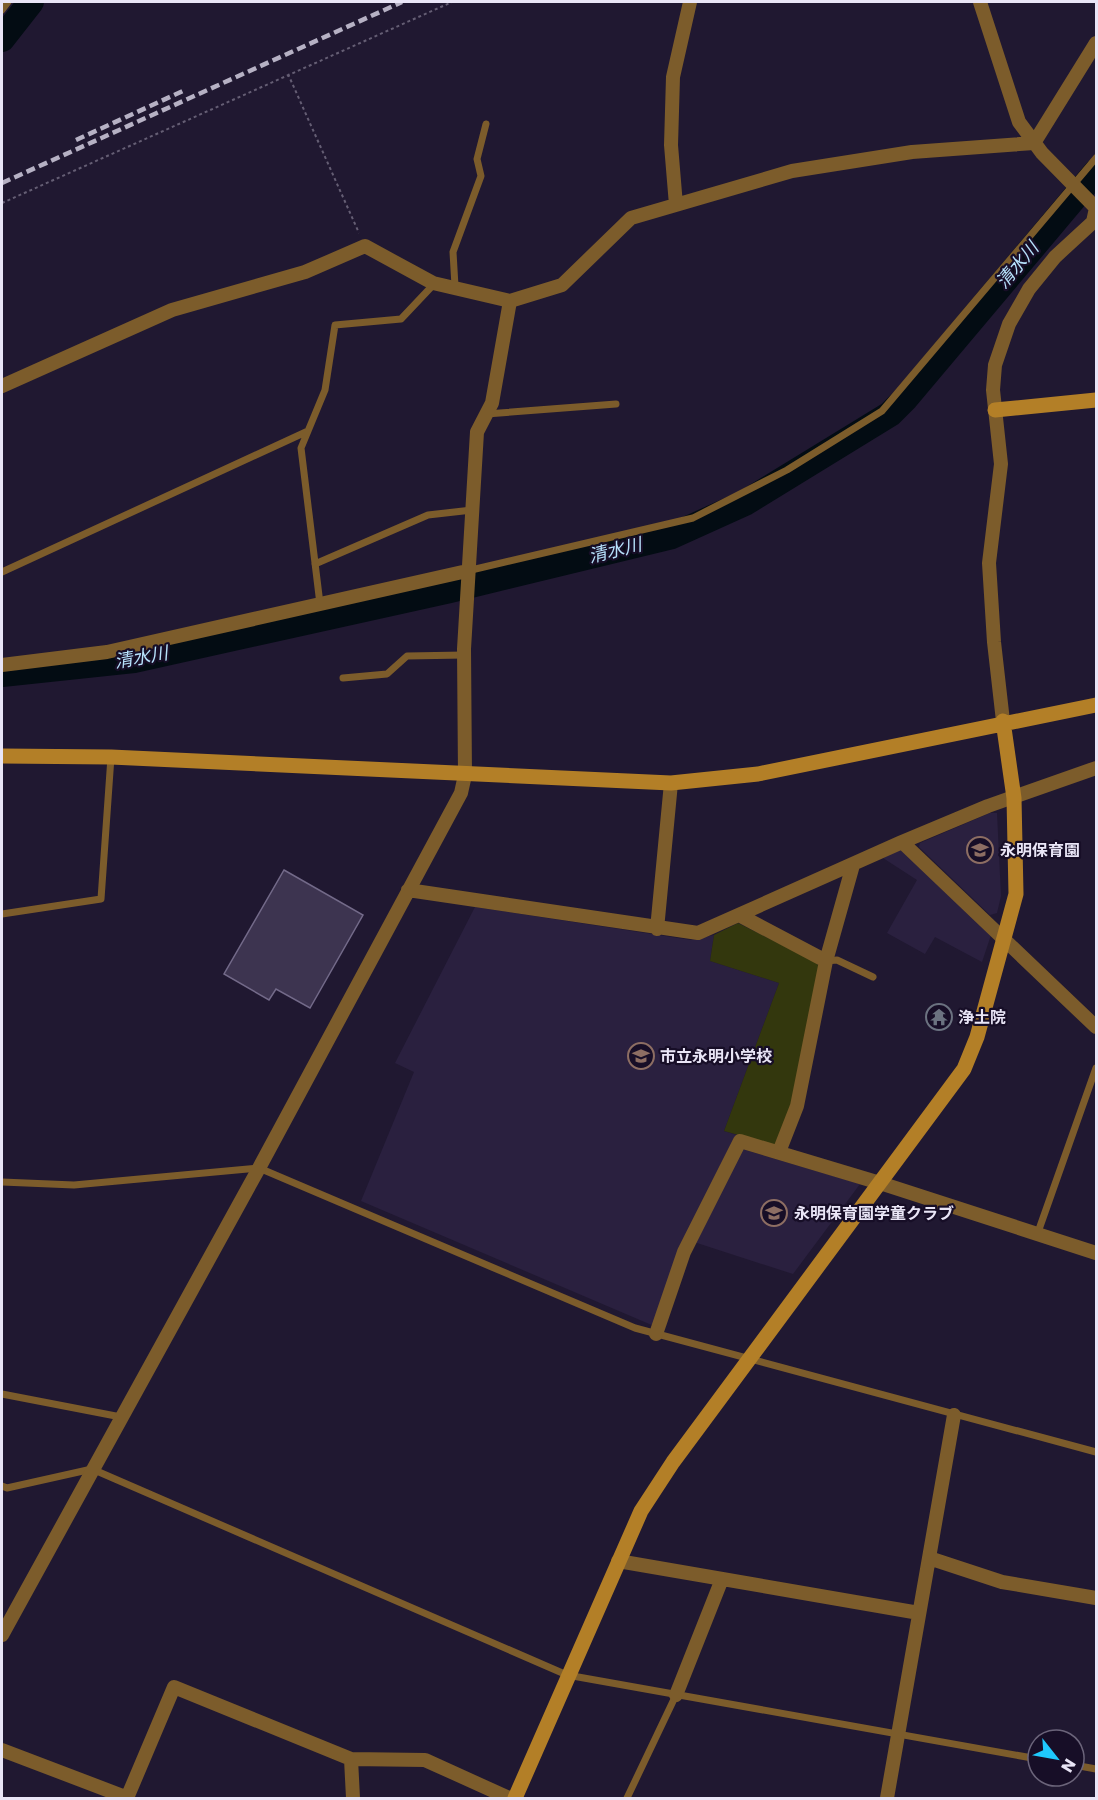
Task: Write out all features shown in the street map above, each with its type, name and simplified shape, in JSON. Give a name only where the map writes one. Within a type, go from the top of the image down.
[{"type":"street","points":[[676,205],[671,145],[674,77],[690,2]]},
{"type":"street","points":[[515,1798],[640,1511],[673,1462],[964,1069],[977,1036],[1016,894],[1014,798],[994,642],[989,563],[1001,464],[995,410],[995,365],[1014,313],[1040,274],[1093,222],[1096,208],[1034,143],[1019,122],[980,2]]},
{"type":"street","points":[[1034,143],[1096,43]]},
{"type":"street","points":[[2,386],[172,310],[305,272],[366,246],[435,284],[455,286],[510,301],[562,285],[631,218],[792,171],[912,152],[1034,143]]},
{"type":"street","points":[[2,1635],[259,1168],[461,793],[465,775],[464,655],[477,432],[492,403],[510,301]]},
{"type":"street","points":[[995,410],[1096,400]]},
{"type":"street","points":[[2,665],[107,651],[468,571]]},
{"type":"street","points":[[2,756],[111,757],[671,783],[758,774],[1096,705]]},
{"type":"street","points":[[408,890],[698,933],[902,842],[1096,768]]},
{"type":"street","points":[[657,928],[671,783]]},
{"type":"street","points":[[902,842],[1003,939],[1094,1021]]},
{"type":"street","points":[[779,1152],[797,1106],[826,961],[853,865]]},
{"type":"street","points":[[739,915],[826,961]]},
{"type":"street","points":[[656,1334],[684,1252],[740,1141],[880,1183],[1096,1253]]},
{"type":"street","points":[[887,1798],[954,1415]]},
{"type":"street","points":[[929,1558],[1002,1582],[1096,1598]]},
{"type":"street","points":[[618,1561],[920,1613]]},
{"type":"street","points":[[676,1695],[722,1579]]},
{"type":"street","points":[[2,1750],[128,1798],[174,1687],[351,1759],[425,1760],[509,1798]]},
{"type":"street","points":[[351,1759],[353,1798]]},
{"type":"lane","points":[[2,10],[8,2]]},
{"type":"lane","points":[[455,286],[453,252],[481,176],[477,159],[486,124]]},
{"type":"lane","points":[[468,571],[693,518],[787,470],[882,411],[1096,158]]},
{"type":"lane","points":[[320,604],[300,447],[326,390],[334,325],[401,320],[435,284]]},
{"type":"lane","points":[[486,414],[616,404]]},
{"type":"lane","points":[[2,572],[308,431]]},
{"type":"lane","points":[[315,564],[428,515],[472,510]]},
{"type":"lane","points":[[343,678],[387,674],[407,656],[464,655]]},
{"type":"lane","points":[[2,914],[101,899],[111,757]]},
{"type":"lane","points":[[826,961],[837,960],[873,977]]},
{"type":"lane","points":[[1037,1235],[1096,1068]]},
{"type":"lane","points":[[2,1182],[74,1185],[259,1168],[635,1328],[748,1361],[1096,1452]]},
{"type":"lane","points":[[2,1394],[121,1417]]},
{"type":"lane","points":[[2,1486],[7,1488],[92,1469],[567,1675],[1026,1757]]},
{"type":"lane","points":[[627,1798],[676,1695]]},
{"type":"path","points":[[2,203],[452,2]]},
{"type":"path","points":[[288,74],[366,246]]},
{"type":"shaded area","points":[[990,813],[997,813],[1001,896],[997,913],[990,915],[919,847],[920,843]]},
{"type":"shaded area","points":[[900,849],[992,932],[982,962],[935,937],[925,954],[887,933],[917,880],[883,858]]},
{"type":"shaded area","points":[[475,907],[691,940],[714,935],[710,961],[779,983],[724,1131],[737,1135],[679,1249],[654,1326],[361,1201],[414,1072],[395,1063]]},
{"type":"shaded area","name":"永明保育園学童クラブ","points":[[742,1149],[860,1184],[793,1274],[694,1242]]},
{"type":"green space","points":[[738,923],[816,962],[819,967],[794,1101],[777,1146],[724,1131],[779,983],[710,961],[714,935]]},
{"type":"building","points":[[284,870],[363,915],[310,1008],[276,989],[269,1000],[224,974]]},
{"type":"waterway","points":[[2,39],[31,2]]},
{"type":"waterway","name":"清水川","points":[[2,674],[134,660],[450,590],[672,536],[745,503],[890,414],[906,398],[1096,172]]},
{"type":"railway","points":[[2,183],[402,2]]},
{"type":"railway","points":[[76,140],[185,90]]},
{"type":"place","name":"永明保育園","points":[[980,850]]},
{"type":"place","name":"浄土院","points":[[939,1017]]},
{"type":"place","name":"市立永明小学校","points":[[641,1056]]},
{"type":"place","name":"永明保育園学童クラブ","points":[[774,1213]]}]
